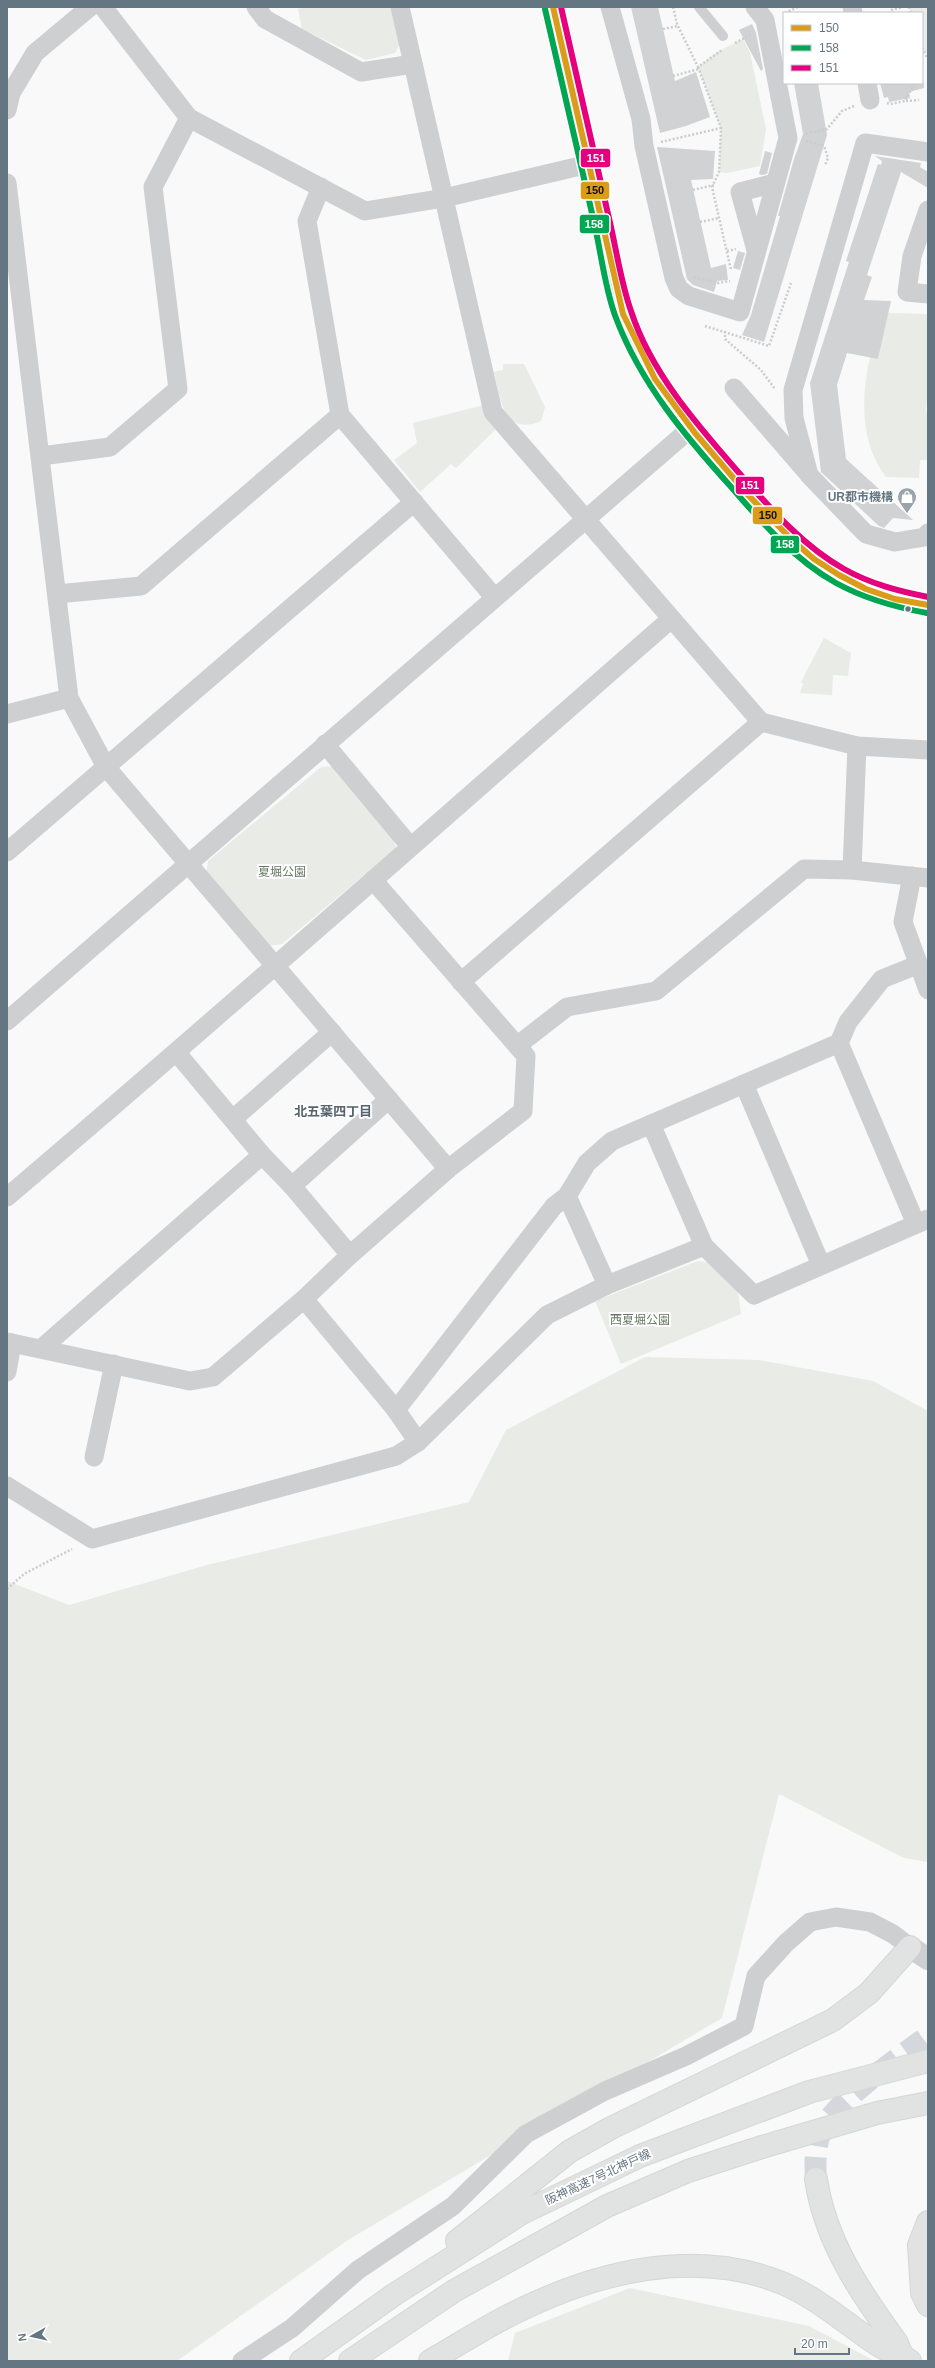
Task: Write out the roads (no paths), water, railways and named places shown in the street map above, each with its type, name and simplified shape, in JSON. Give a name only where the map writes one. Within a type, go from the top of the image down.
[{"type":"highway","points":[[394,2294],[477,2224],[570,2151],[611,2128],[833,2020],[868,1993],[910,1947]]},
{"type":"highway","name":"阪神高速7号北神戸線","points":[[301,2361],[394,2294],[522,2213],[640,2156],[809,2092],[928,2061]]},
{"type":"highway","points":[[350,2361],[454,2291],[608,2206],[688,2171],[762,2147],[877,2113],[928,2103]]},
{"type":"highway","points":[[816,2179],[820,2203],[831,2237],[849,2271],[897,2342],[906,2358]]},
{"type":"highway","points":[[928,2222],[920,2245],[922,2293],[928,2305]]},
{"type":"highway","points":[[430,2361],[514,2313],[572,2288],[622,2273],[678,2266],[708,2265],[745,2270],[782,2283],[816,2300],[879,2346],[906,2358]]},
{"type":"street","points":[[7,110],[11,93],[35,53],[90,7]]},
{"type":"street","points":[[103,7],[190,118],[365,211],[444,198],[589,164]]},
{"type":"street","points":[[256,7],[265,19],[361,72],[413,64]]},
{"type":"street","points":[[400,7],[493,412],[586,518],[671,620],[761,722],[857,746],[928,750]]},
{"type":"street","points":[[553,7],[622,314],[635,345],[661,391],[690,428],[783,534],[823,566],[871,591],[894,599],[928,605]]},
{"type":"street","points":[[610,7],[641,119],[644,146],[670,265],[679,289],[689,296],[740,312],[740,287],[756,252],[787,140],[765,20],[755,7]]},
{"type":"street","points":[[41,456],[110,447],[178,389],[153,187],[190,118]]},
{"type":"street","points":[[809,475],[794,413],[793,390],[799,365],[866,143],[928,152]]},
{"type":"street","points":[[7,183],[10,236],[41,456],[70,698],[106,767],[187,864],[448,1168]]},
{"type":"street","points":[[756,252],[740,192],[775,183]]},
{"type":"street","points":[[321,187],[307,221],[340,415],[494,597]]},
{"type":"street","points":[[928,210],[912,256],[907,292],[928,294]]},
{"type":"street","points":[[734,388],[809,475],[866,534],[895,542],[926,537],[928,533]]},
{"type":"street","points":[[57,594],[142,586],[340,415]]},
{"type":"street","points":[[7,1021],[690,428]]},
{"type":"street","points":[[7,852],[414,502]]},
{"type":"street","points":[[7,1197],[177,1053],[274,965],[671,620]]},
{"type":"street","points":[[7,714],[70,698]]},
{"type":"street","points":[[461,982],[761,722]]},
{"type":"street","points":[[325,744],[410,846]]},
{"type":"street","points":[[852,870],[857,746]]},
{"type":"street","points":[[518,1044],[567,1007],[656,990],[804,869],[852,870],[920,877],[903,922],[917,965],[928,990]]},
{"type":"street","points":[[7,1372],[10,1342],[190,1381],[213,1377],[304,1300],[350,1255],[448,1168],[522,1111],[526,1056],[518,1044],[461,982],[373,880]]},
{"type":"street","points":[[396,1410],[554,1206],[567,1196],[587,1163],[612,1141],[839,1044],[848,1022],[882,979],[917,965]]},
{"type":"street","points":[[233,1119],[332,1032]]},
{"type":"street","points":[[651,1124],[704,1246],[754,1295],[922,1221],[839,1044]]},
{"type":"street","points":[[177,1053],[262,1155],[292,1186],[350,1255]]},
{"type":"street","points":[[744,1084],[821,1265]]},
{"type":"street","points":[[292,1186],[389,1099]]},
{"type":"street","points":[[42,1348],[262,1155]]},
{"type":"street","points":[[567,1196],[607,1285]]},
{"type":"street","points":[[7,1486],[92,1539],[396,1456],[418,1442],[547,1315],[607,1285],[704,1246]]},
{"type":"street","points":[[304,1300],[396,1410],[418,1442]]},
{"type":"street","points":[[94,1457],[114,1364]]},
{"type":"street","points":[[242,2361],[292,2328],[358,2270],[453,2206],[526,2134],[605,2091],[686,2056],[744,2026],[756,1976],[786,1943],[810,1922],[836,1917],[870,1922],[893,1934],[928,1959]]},
{"type":"lane","points":[[699,7],[723,36]]},
{"type":"tunnel","points":[[816,2179],[816,2150],[820,2134],[827,2121],[868,2081],[928,2036]]},
{"type":"place","name":"UR都市機構","points":[[907,514]]},
{"type":"district","name":"北五葉四丁目","points":[[333,1111]]},
{"type":"park label","name":"夏堀公園","points":[[282,872]]},
{"type":"park label","name":"西夏堀公園","points":[[640,1320]]}]
